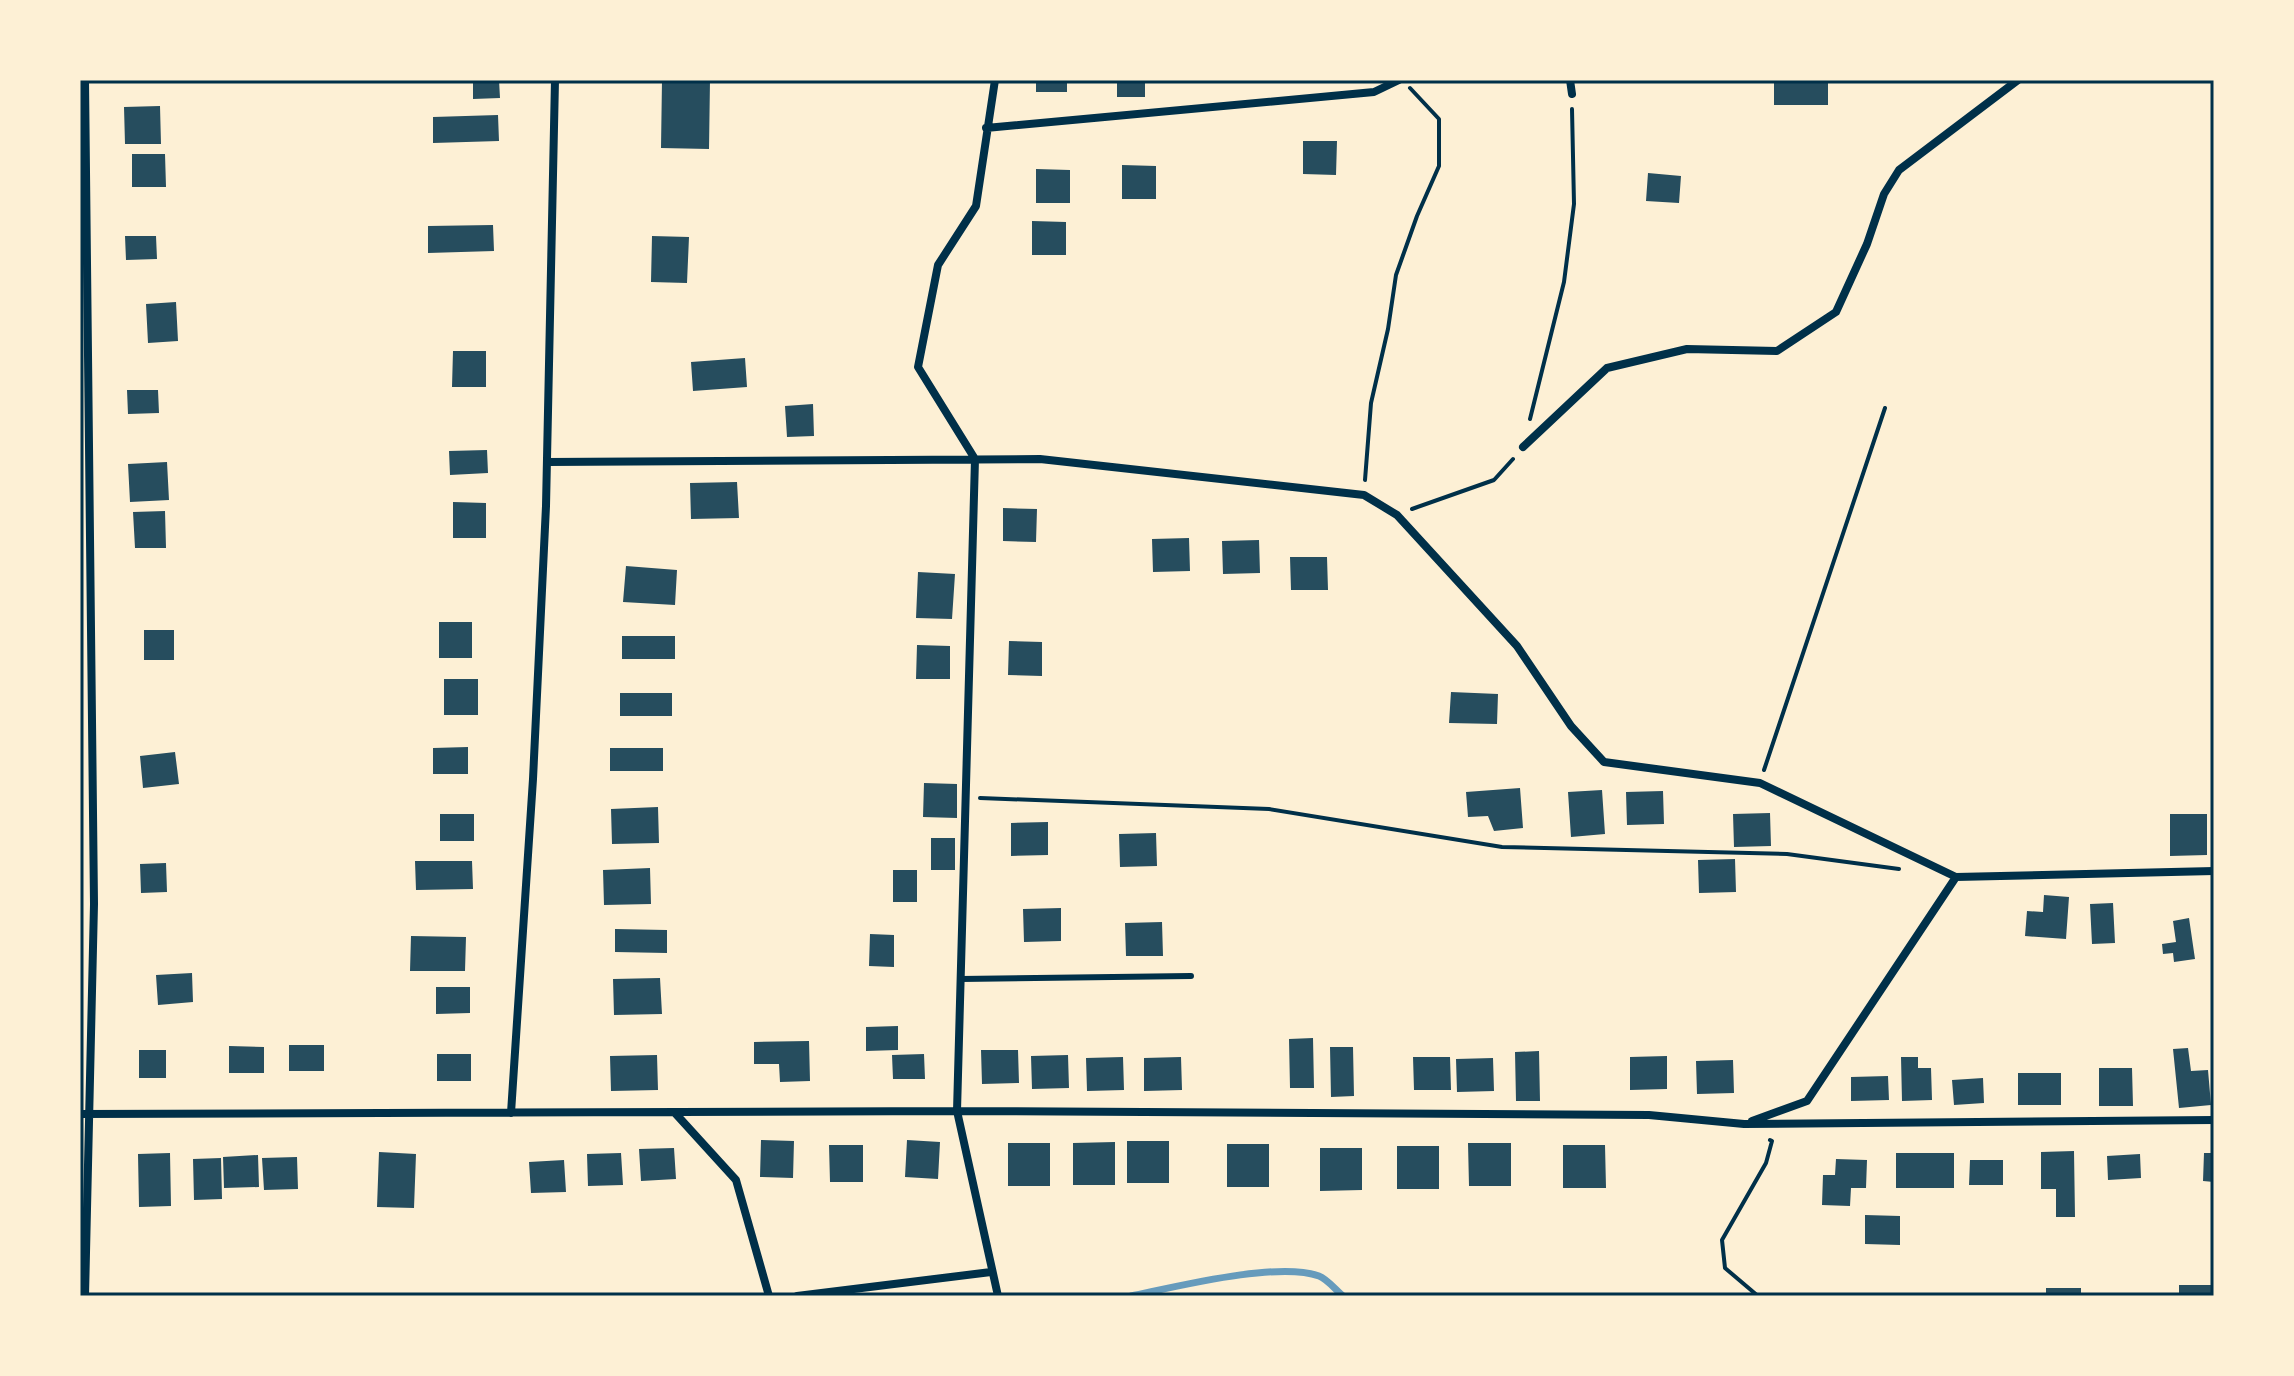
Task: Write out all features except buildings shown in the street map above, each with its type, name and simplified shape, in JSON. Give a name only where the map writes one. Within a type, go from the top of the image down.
[{"type":"street","points":[[85,80],[94,904],[84,1114],[85,1296]]},
{"type":"street","points":[[511,1113],[533,779],[547,462],[555,80]]},
{"type":"street","points":[[995,80],[976,206],[938,265],[918,367],[975,459],[957,1111],[998,1296]]},
{"type":"street","points":[[1373,80],[1374,92]]},
{"type":"street","points":[[986,128],[1374,92],[1401,80]]},
{"type":"street","points":[[1570,80],[1572,94]]},
{"type":"street","points":[[1523,447],[1607,368],[1687,349],[1777,351],[1836,312],[1867,244],[1884,194],[1899,170],[2018,80]]},
{"type":"street","points":[[547,462],[1040,459],[1364,495],[1397,515],[1517,646],[1571,726],[1604,762],[1760,783],[1956,877],[2214,871]]},
{"type":"street","points":[[1744,1124],[1807,1101],[1956,877]]},
{"type":"street","points":[[84,1114],[957,1111],[1649,1115],[1744,1124],[2214,1120]]},
{"type":"street","points":[[675,1113],[736,1180],[769,1296]]},
{"type":"street","points":[[797,1296],[991,1272]]},
{"type":"lane","points":[[961,979],[1191,976]]},
{"type":"path","points":[[1364,495],[1371,403],[1388,329],[1396,275],[1439,166],[1439,119],[1401,80]]},
{"type":"path","points":[[1397,515],[1494,480],[1523,447],[1564,282],[1574,204],[1572,94]]},
{"type":"path","points":[[1760,783],[1885,408]]},
{"type":"path","points":[[966,797],[1269,809],[1502,847],[1787,854],[1910,871]]},
{"type":"path","points":[[1744,1124],[1772,1141],[1766,1163],[1722,1240],[1725,1268],[1758,1296]]},
{"type":"waterway","points":[[1131,1296],[1226,1277],[1279,1272],[1319,1276],[1343,1296]]}]
